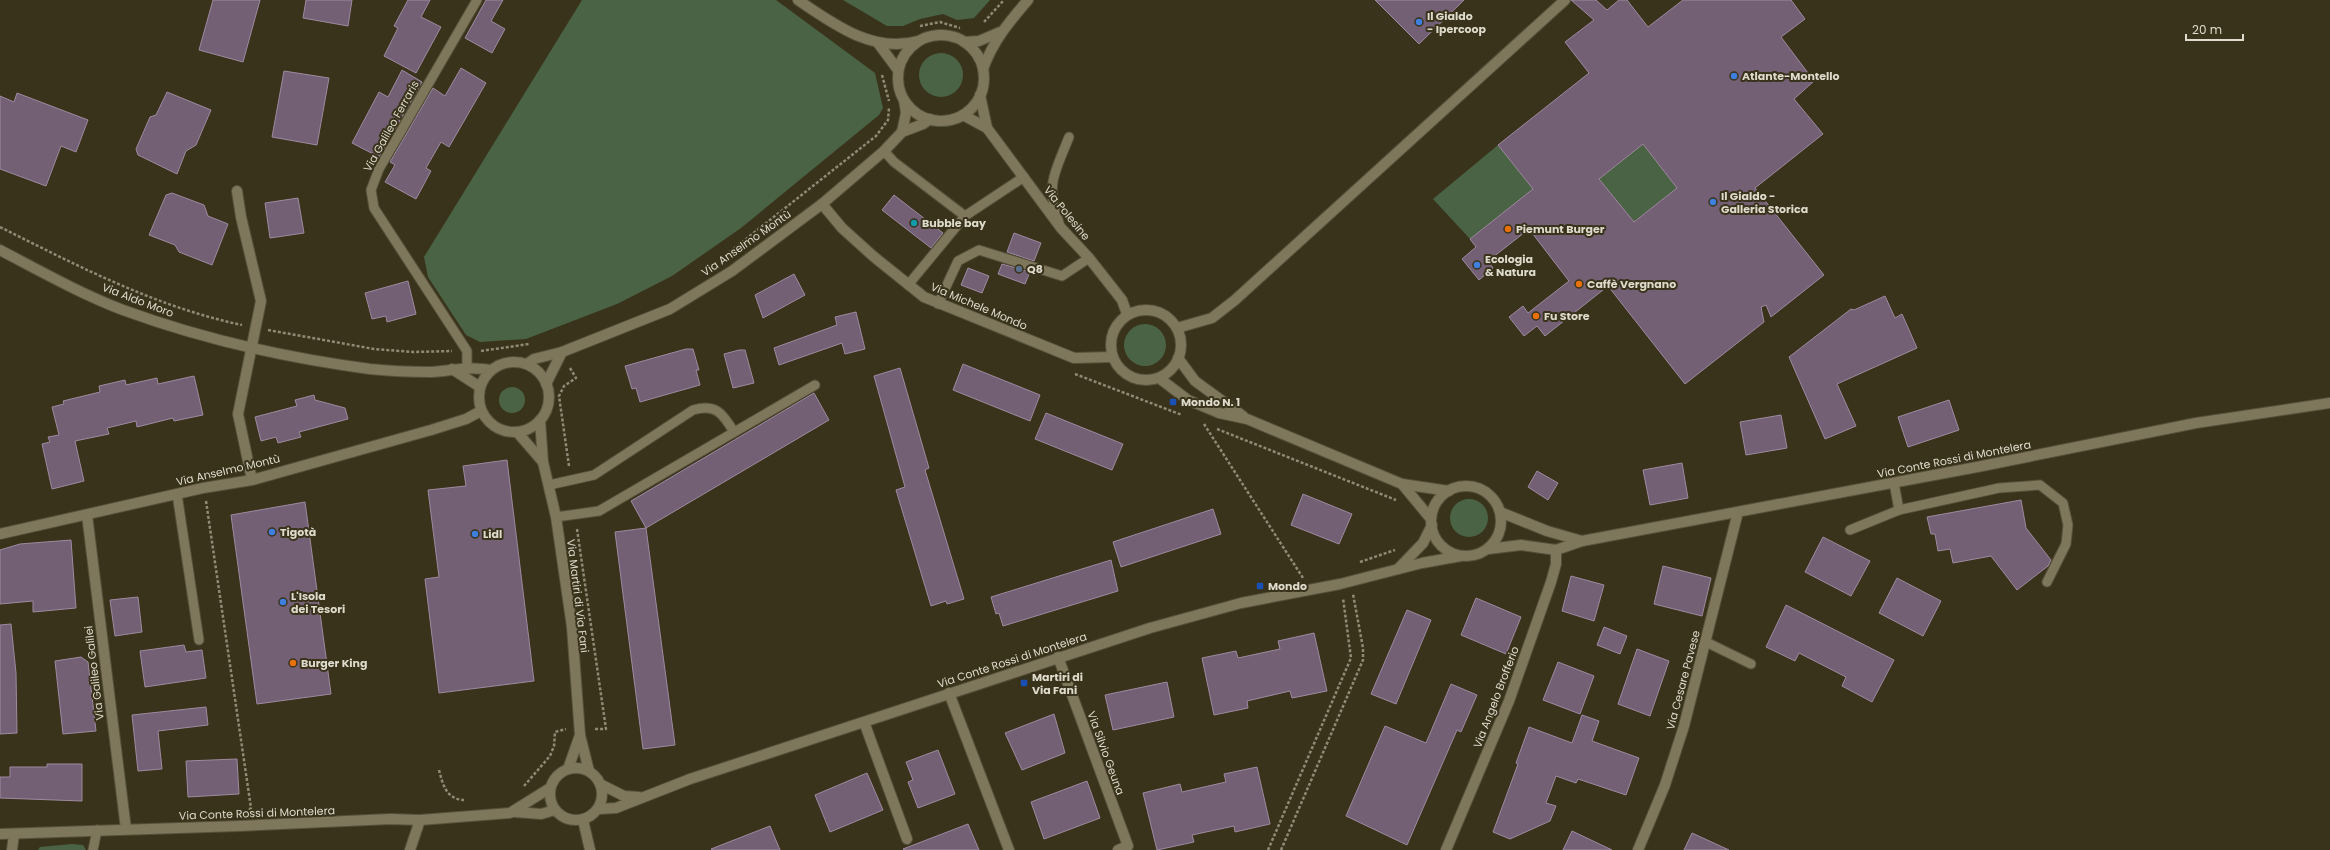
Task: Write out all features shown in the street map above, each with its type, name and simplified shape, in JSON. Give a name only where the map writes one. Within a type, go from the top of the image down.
[{"type":"street","points":[[798,0],[839,28],[878,43],[903,46],[937,35],[946,35],[964,42],[979,41],[1000,32]]},
{"type":"street","points":[[983,69],[993,44],[1000,32],[1028,0]]},
{"type":"street","points":[[1177,328],[1212,318],[1234,300],[1565,0]]},
{"type":"street","points":[[898,70],[906,54],[918,41]]},
{"type":"street","points":[[904,100],[920,115],[930,119],[952,119],[970,109],[980,95],[983,87],[983,69],[979,58],[964,42]]},
{"type":"street","points":[[878,43],[898,70],[900,90],[904,100],[906,113],[902,132]]},
{"type":"street","name":"Via Polesine","points":[[980,95],[987,128]]},
{"type":"street","name":"Via Polesine","points":[[963,114],[987,128],[1061,228],[1089,258],[1122,300],[1127,314]]},
{"type":"street","name":"Via Anselmo Montù","points":[[527,364],[534,359],[562,352],[670,309],[732,271],[822,204],[884,150],[902,132],[923,124],[930,119]]},
{"type":"street","points":[[237,191],[241,217],[261,301],[238,414],[252,480]]},
{"type":"street","name":"Via Michele Mondo","points":[[822,204],[842,228],[908,285],[938,304],[1074,358],[1112,357]]},
{"type":"street","name":"Via Aldo Moro","points":[[0,250],[44,274],[122,310],[181,329],[251,347],[300,358],[371,369],[431,372],[467,368],[491,370]]},
{"type":"street","points":[[1150,309],[1166,316],[1177,328],[1181,348],[1178,358],[1167,373],[1159,378],[1148,380],[1132,377],[1118,367],[1112,357],[1110,348],[1112,333],[1120,320],[1127,314],[1138,310],[1150,309]]},
{"type":"street","points":[[546,384],[562,352]]},
{"type":"street","points":[[1178,358],[1195,381],[1247,419]]},
{"type":"street","points":[[504,363],[527,364],[539,372],[546,384],[548,403],[540,420],[533,426],[517,432],[498,429],[491,424],[481,411],[478,399],[484,378],[491,370],[504,363]]},
{"type":"street","points":[[452,369],[480,388]]},
{"type":"street","points":[[1159,378],[1188,400],[1219,413],[1247,419],[1402,484],[1449,491],[1466,486],[1477,488],[1488,494],[1496,502],[1502,522],[1500,532],[1488,549],[1480,554],[1461,556],[1450,553],[1441,546],[1435,536],[1432,522],[1402,484]]},
{"type":"street","name":"Via Conte Rossi di Montelera","points":[[1488,549],[1520,545],[1556,550],[1582,541],[1894,483],[2196,423],[2330,404]]},
{"type":"street","name":"Via Anselmo Montù","points":[[0,534],[203,488],[252,480],[431,430],[466,419],[481,411]]},
{"type":"street","name":"Via Martiri di Via Fani","points":[[540,420],[543,462],[556,517],[572,627],[580,735],[589,771]]},
{"type":"street","name":"Via Martiri di Via Fani","points":[[517,432],[543,462]]},
{"type":"street","points":[[1397,570],[1422,543],[1432,522],[1437,503],[1449,491]]},
{"type":"street","name":"Via Conte Rossi di Montelera","points":[[1500,512],[1558,534],[1582,541]]},
{"type":"street","name":"Via Cesare Pavese","points":[[1638,850],[1665,785],[1684,726],[1738,512]]},
{"type":"street","name":"Via Galileo Galilei","points":[[87,515],[126,829]]},
{"type":"street","name":"Via Angelo Brofferio","points":[[1446,850],[1509,701],[1551,582],[1556,564],[1556,550]]},
{"type":"street","name":"Via Conte Rossi di Montelera","points":[[599,808],[616,808],[690,779],[1058,657],[1195,615],[1241,603],[1309,588],[1340,584],[1461,556]]},
{"type":"street","name":"Via Silvio Geuna","points":[[1058,657],[1128,846],[1118,850]]},
{"type":"street","points":[[949,693],[1009,850]]},
{"type":"street","points":[[864,722],[907,839]]},
{"type":"street","name":"Via Martiri di Via Fani","points":[[568,769],[580,735]]},
{"type":"street","points":[[600,784],[602,801],[599,808],[589,818],[583,820],[564,818],[555,810],[549,796],[550,788],[557,776],[568,769],[575,768],[589,771],[600,784],[624,796],[641,798]]},
{"type":"street","name":"Via Conte Rossi di Montelera","points":[[515,812],[550,788]]},
{"type":"street","name":"Via Conte Rossi di Montelera","points":[[0,834],[390,819],[420,820],[515,812],[541,814],[555,810]]},
{"type":"street","points":[[410,850],[420,820]]},
{"type":"street","points":[[583,820],[590,850]]},
{"type":"street","points":[[12,850],[14,834]]},
{"type":"lane","name":"Via Galileo Ferraris","points":[[467,351],[374,208],[371,190],[379,169],[477,0]]},
{"type":"lane","points":[[1061,228],[1053,205],[1051,189],[1069,137]]},
{"type":"lane","points":[[884,150],[894,162],[965,216]]},
{"type":"lane","points":[[908,285],[965,216],[1024,177]]},
{"type":"lane","points":[[938,304],[958,261],[979,250],[1062,276],[1089,258]]},
{"type":"lane","points":[[467,351],[467,368]]},
{"type":"lane","points":[[556,517],[599,510],[815,385]]},
{"type":"lane","points":[[549,485],[594,475],[693,410],[704,406],[720,412],[734,432]]},
{"type":"lane","points":[[1894,483],[1899,510]]},
{"type":"lane","points":[[1850,530],[1899,510],[1999,488],[2040,486],[2063,503],[2068,525],[2066,544],[2047,582]]},
{"type":"lane","points":[[177,494],[198,640]]},
{"type":"lane","points":[[1706,642],[1751,664]]},
{"type":"lane","points":[[92,850],[97,830]]},
{"type":"path","points":[[979,28],[1004,0]]},
{"type":"path","points":[[916,28],[940,22],[966,30]]},
{"type":"path","points":[[718,261],[876,136],[888,120],[890,105],[878,68]]},
{"type":"path","points":[[0,227],[104,278],[152,298],[222,321],[374,349],[413,352],[491,351],[536,342]]},
{"type":"path","points":[[1068,371],[1190,418]]},
{"type":"path","points":[[570,480],[559,396],[564,386],[576,378]]},
{"type":"path","points":[[1197,421],[1398,501]]},
{"type":"path","points":[[1204,424],[1309,588]]},
{"type":"path","points":[[203,488],[222,606],[251,808],[243,815]]},
{"type":"path","points":[[575,514],[606,729]]},
{"type":"path","points":[[1358,563],[1400,549]]},
{"type":"path","points":[[1268,850],[1351,658],[1342,595]]},
{"type":"path","points":[[1281,850],[1363,660],[1363,648],[1353,596]]},
{"type":"path","points":[[518,789],[534,776],[539,767],[550,756],[554,746],[554,732],[569,729]]},
{"type":"path","points":[[439,770],[447,793],[454,798],[469,800]]},
{"type":"green space","points":[[582,0],[776,0],[875,73],[883,108],[879,115],[741,228],[672,276],[617,304],[526,339],[480,342],[466,335],[428,277],[424,257]]},
{"type":"green space","points":[[843,0],[990,0],[974,18],[957,20],[943,14],[920,19],[903,26],[887,26]]},
{"type":"green space","points":[[941,53],[953,57],[959,63],[963,75],[959,87],[953,93],[941,97],[929,93],[923,87],[919,75],[923,63],[929,57]]},
{"type":"green space","points":[[1643,144],[1677,188],[1634,222],[1599,179]]},
{"type":"green space","points":[[1498,145],[1533,189],[1470,239],[1433,199]]},
{"type":"green space","points":[[1141,324],[1149,324],[1157,327],[1163,333],[1166,345],[1163,357],[1157,363],[1149,366],[1141,366],[1133,363],[1127,357],[1124,349],[1124,341],[1127,333],[1133,327]]},
{"type":"green space","points":[[512,387],[521,391],[525,400],[521,409],[512,413],[503,409],[499,400],[503,391]]},
{"type":"green space","points":[[1465,499],[1473,499],[1483,504],[1487,511],[1487,525],[1483,532],[1473,537],[1465,537],[1455,532],[1453,529],[1450,522],[1450,514],[1455,504],[1458,502]]},
{"type":"green space","points":[[72,844],[83,845],[86,850],[38,850],[40,847]]},
{"type":"building","points":[[213,0],[260,0],[243,62],[199,50]]},
{"type":"building","points":[[306,0],[352,0],[348,26],[303,18]]},
{"type":"building","points":[[408,0],[430,0],[421,17],[441,27],[416,73],[384,56],[398,28],[394,26]]},
{"type":"building","points":[[486,0],[503,0],[491,21],[505,29],[492,53],[465,38]]},
{"type":"building","name":"Il Gialdo - Ipercoop","points":[[1375,0],[1464,0],[1419,44]]},
{"type":"building","name":"Il Gialdo - Galleria Storica","points":[[1571,0],[1596,0],[1607,10],[1619,0],[1627,0],[1648,27],[1683,0],[1791,0],[1805,19],[1781,37],[1814,81],[1794,99],[1823,134],[1755,188],[1824,275],[1771,317],[1766,305],[1761,307],[1764,322],[1685,384],[1608,286],[1545,336],[1537,326],[1524,336],[1509,317],[1523,306],[1528,313],[1569,281],[1529,229],[1488,261],[1493,268],[1479,280],[1462,259],[1476,247],[1470,239],[1533,189],[1498,145],[1589,73],[1565,42],[1594,20]],"holes":[[[1643,144],[1677,188],[1634,222],[1599,179]]]},
{"type":"building","points":[[461,68],[486,83],[449,147],[441,142],[426,168],[431,171],[416,199],[385,182],[395,165],[390,162],[433,88],[445,96]]},
{"type":"building","points":[[402,70],[422,82],[379,157],[352,143],[379,92],[388,97]]},
{"type":"building","points":[[284,71],[329,78],[317,145],[272,137]]},
{"type":"building","points":[[167,92],[211,110],[196,145],[186,151],[177,174],[138,155],[136,149],[150,117],[156,115]]},
{"type":"building","points":[[17,93],[88,120],[76,152],[61,146],[46,186],[0,169],[0,96],[14,102]]},
{"type":"building","points":[[172,193],[204,205],[208,216],[228,224],[212,265],[179,252],[175,245],[149,235],[166,195]]},
{"type":"building","name":"Bubble bay","points":[[894,195],[943,233],[931,248],[882,210]]},
{"type":"building","points":[[298,198],[304,233],[270,238],[265,203]]},
{"type":"building","points":[[1014,233],[1041,243],[1034,261],[1007,252]]},
{"type":"building","points":[[1002,264],[1030,272],[1025,284],[998,274]]},
{"type":"building","points":[[968,268],[989,276],[982,293],[961,285]]},
{"type":"building","points":[[794,274],[805,295],[763,318],[755,295]]},
{"type":"building","points":[[408,281],[416,314],[387,322],[386,316],[372,319],[365,293]]},
{"type":"building","points":[[1885,296],[1895,318],[1902,314],[1917,348],[1837,384],[1856,426],[1825,439],[1789,357],[1851,309],[1854,310]]},
{"type":"building","points":[[856,312],[865,349],[845,354],[842,343],[779,365],[774,348],[837,325],[835,317]]},
{"type":"building","points":[[686,349],[693,349],[699,370],[696,370],[700,385],[640,402],[636,388],[632,389],[625,366]]},
{"type":"building","points":[[745,350],[754,383],[733,388],[724,354]]},
{"type":"building","points":[[963,364],[1040,395],[1030,421],[953,390]]},
{"type":"building","points":[[900,368],[929,468],[925,470],[964,599],[947,604],[946,601],[931,606],[896,490],[905,487],[874,376]]},
{"type":"building","points":[[194,376],[203,415],[174,421],[173,418],[137,427],[136,421],[107,428],[109,434],[75,441],[84,481],[52,489],[42,444],[50,442],[48,437],[59,435],[52,407],[64,404],[63,401],[100,392],[99,386],[125,380],[126,385],[157,378],[158,384]]},
{"type":"building","points":[[814,393],[829,420],[646,528],[631,501]]},
{"type":"building","points":[[314,395],[315,400],[345,408],[348,419],[299,432],[301,437],[278,443],[276,437],[261,441],[255,417],[297,406],[295,400]]},
{"type":"building","points":[[1949,400],[1959,430],[1908,447],[1898,417]]},
{"type":"building","points":[[1046,413],[1123,444],[1112,470],[1035,439]]},
{"type":"building","points":[[1781,415],[1787,448],[1746,455],[1740,422]]},
{"type":"building","name":"Lidl","points":[[507,460],[534,681],[439,693],[425,579],[439,577],[428,490],[466,486],[463,466]]},
{"type":"building","points":[[1682,463],[1688,498],[1650,505],[1643,470]]},
{"type":"building","points":[[1537,471],[1558,483],[1548,500],[1528,487]]},
{"type":"building","points":[[1303,494],[1352,514],[1339,544],[1291,525]]},
{"type":"building","points":[[2021,500],[2026,528],[2051,560],[2048,566],[2017,590],[1991,556],[1953,563],[1950,549],[1938,551],[1935,534],[1931,534],[1927,517]]},
{"type":"building","points":[[305,502],[331,694],[257,704],[231,515]]},
{"type":"building","points":[[1213,509],[1221,534],[1121,567],[1113,542]]},
{"type":"building","points":[[646,528],[675,745],[643,749],[615,532]]},
{"type":"building","points":[[1823,537],[1870,561],[1851,596],[1805,572]]},
{"type":"building","points":[[71,540],[76,608],[33,612],[33,601],[0,604],[0,550],[20,544]]},
{"type":"building","points":[[1111,560],[1118,591],[1003,626],[999,613],[996,614],[991,597]]},
{"type":"building","points":[[1663,566],[1711,578],[1702,616],[1654,604]]},
{"type":"building","points":[[1571,576],[1604,585],[1594,621],[1562,611]]},
{"type":"building","points":[[1897,578],[1941,601],[1923,636],[1879,613]]},
{"type":"building","points":[[138,597],[142,632],[115,636],[110,600]]},
{"type":"building","points":[[1476,598],[1521,617],[1506,654],[1461,635]]},
{"type":"building","points":[[1786,605],[1894,660],[1872,702],[1842,686],[1846,677],[1799,653],[1795,661],[1766,647]]},
{"type":"building","points":[[1407,610],[1431,620],[1396,704],[1371,694]]},
{"type":"building","points":[[11,624],[16,673],[17,733],[0,734],[0,625]]},
{"type":"building","points":[[1604,627],[1627,636],[1620,654],[1597,645]]},
{"type":"building","points":[[1314,633],[1327,691],[1292,698],[1290,691],[1247,701],[1248,708],[1214,715],[1202,658],[1236,651],[1238,658],[1280,649],[1278,641]]},
{"type":"building","points":[[184,645],[186,652],[202,650],[206,678],[145,687],[140,651]]},
{"type":"building","points":[[1637,649],[1669,661],[1650,716],[1618,704]]},
{"type":"building","points":[[81,657],[88,662],[96,731],[63,734],[55,661]]},
{"type":"building","points":[[1558,662],[1594,676],[1580,714],[1543,700]]},
{"type":"building","points":[[1167,682],[1174,717],[1113,730],[1105,695]]},
{"type":"building","points":[[1451,684],[1477,695],[1461,732],[1457,730],[1407,845],[1346,816],[1385,726],[1426,743]]},
{"type":"building","points":[[206,707],[208,725],[158,731],[162,769],[138,771],[132,715]]},
{"type":"building","points":[[1054,714],[1065,753],[1022,770],[1005,733]]},
{"type":"building","points":[[1582,715],[1599,721],[1592,741],[1639,758],[1626,795],[1578,779],[1576,783],[1556,776],[1546,803],[1556,806],[1550,821],[1510,839],[1493,832],[1518,764],[1516,763],[1529,727],[1572,743]]},
{"type":"building","points":[[938,750],[955,794],[918,808],[908,782],[913,780],[906,762]]},
{"type":"building","points":[[237,759],[239,794],[188,797],[186,761]]},
{"type":"building","points":[[47,764],[82,764],[82,801],[0,798],[0,777],[10,777],[10,767],[47,767]]},
{"type":"building","points":[[1257,767],[1270,824],[1235,832],[1234,826],[1192,835],[1194,842],[1157,850],[1143,793],[1180,784],[1182,792],[1226,782],[1224,774]]},
{"type":"building","points":[[867,773],[883,810],[830,832],[815,795]]},
{"type":"building","points":[[1087,781],[1100,818],[1044,839],[1031,802]]},
{"type":"building","points":[[968,824],[979,850],[903,849]]},
{"type":"building","points":[[770,826],[780,850],[711,849]]},
{"type":"building","points":[[1572,831],[1612,850],[1563,850]]},
{"type":"building","points":[[1692,833],[1729,850],[1684,850]]},
{"type":"place","name":"Il Gialdo - Ipercoop","points":[[1419,22]]},
{"type":"place","name":"Atlante-Montello","points":[[1734,76]]},
{"type":"place","name":"Il Gialdo - Galleria Storica","points":[[1713,202]]},
{"type":"place","name":"Bubble bay","points":[[914,223]]},
{"type":"place","name":"Piemunt Burger","points":[[1508,229]]},
{"type":"place","name":"Ecologia & Natura","points":[[1477,265]]},
{"type":"place","name":"Q8","points":[[1019,269]]},
{"type":"place","name":"Caffè Vergnano","points":[[1579,284]]},
{"type":"place","name":"Fu Store","points":[[1536,316]]},
{"type":"place","name":"Mondo N. 1","points":[[1173,402]]},
{"type":"place","name":"Tigotà","points":[[272,532]]},
{"type":"place","name":"Lidl","points":[[475,534]]},
{"type":"place","name":"Mondo","points":[[1260,586]]},
{"type":"place","name":"L'Isola dei Tesori","points":[[283,602]]},
{"type":"place","name":"Burger King","points":[[293,663]]},
{"type":"place","name":"Martiri di Via Fani","points":[[1024,683]]}]
